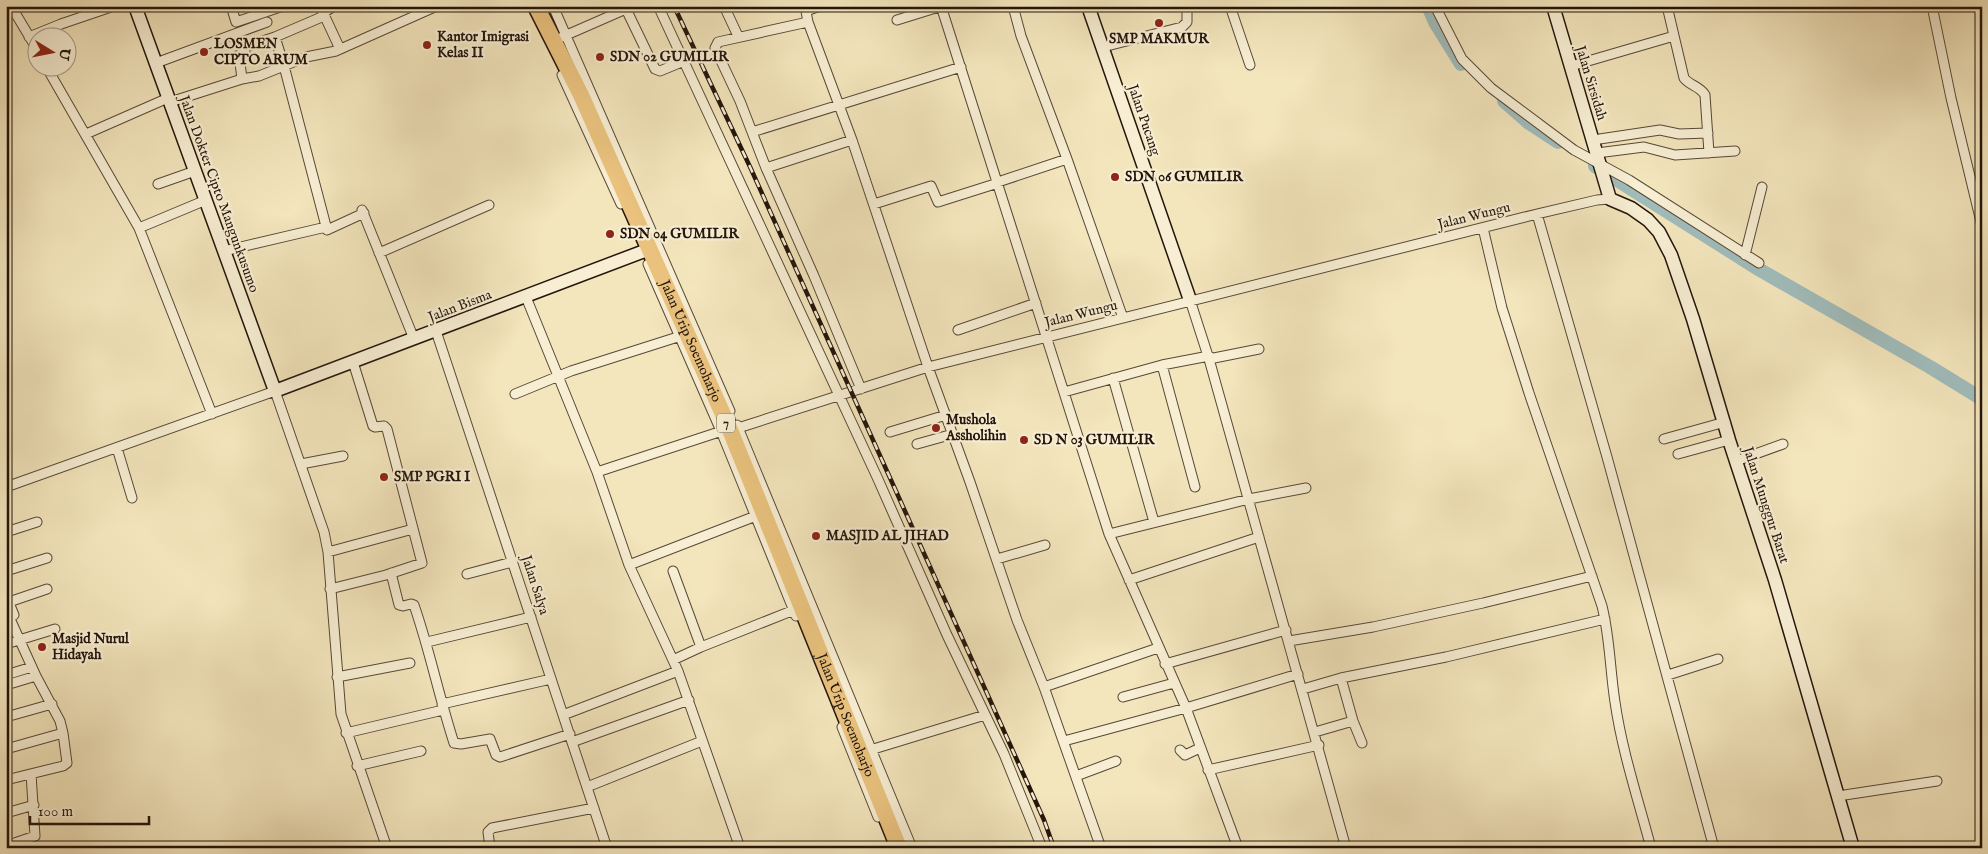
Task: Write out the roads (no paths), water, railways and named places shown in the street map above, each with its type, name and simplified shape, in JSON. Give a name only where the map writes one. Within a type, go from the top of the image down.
[{"type":"highway","name":"Jalan Urip Soemoharjo","points":[[536,6],[581,95],[731,429],[869,751],[906,848]]},
{"type":"highway","name":"Jalan Urip Soemoharjo","points":[[548,6],[563,36],[682,335],[731,429],[759,515],[899,848]]},
{"type":"street","points":[[51,28],[114,6]]},
{"type":"street","name":"Jalan Dokter Cipto Mangunkusumo","points":[[135,6],[275,391]]},
{"type":"street","points":[[231,6],[236,22],[283,6]]},
{"type":"street","points":[[242,79],[239,55],[245,52],[244,47],[275,37],[334,6]]},
{"type":"street","points":[[86,134],[169,100],[258,76],[306,58],[330,53],[355,44],[437,6]]},
{"type":"street","points":[[532,6],[649,250]]},
{"type":"street","points":[[553,6],[563,36],[674,279],[731,429]]},
{"type":"street","points":[[724,6],[738,36]]},
{"type":"street","points":[[820,6],[805,9],[808,22],[852,140],[928,367],[1017,620],[1064,740],[1101,848]]},
{"type":"street","points":[[897,20],[942,6],[1109,534],[1186,708],[1238,848]]},
{"type":"street","points":[[1013,6],[1021,36],[1123,318]]},
{"type":"street","name":"Jalan Pucang","points":[[1088,6],[1190,300]]},
{"type":"street","points":[[1103,47],[1182,27],[1187,22],[1187,6]]},
{"type":"street","points":[[1230,6],[1250,65]]},
{"type":"street","points":[[1435,6],[1462,59],[1491,88],[1567,144],[1629,180],[1759,263]]},
{"type":"street","name":"Jalan Sirsidah","points":[[1553,6],[1610,200]]},
{"type":"street","points":[[1668,6],[1684,78],[1701,89],[1705,95],[1709,152]]},
{"type":"street","points":[[1932,6],[1951,98],[1982,226]]},
{"type":"street","points":[[12,7],[28,34]]},
{"type":"street","points":[[563,36],[626,9],[654,69],[660,71],[684,62]]},
{"type":"street","points":[[660,10],[1004,754],[1042,848]]},
{"type":"street","points":[[322,12],[340,48]]},
{"type":"street","points":[[156,63],[267,22]]},
{"type":"street","points":[[808,22],[738,36],[716,43],[715,48],[861,389]]},
{"type":"street","points":[[1571,66],[1674,36]]},
{"type":"street","points":[[275,37],[326,227]]},
{"type":"street","points":[[752,132],[961,67]]},
{"type":"street","points":[[53,78],[140,228],[212,414]]},
{"type":"street","points":[[1593,140],[1660,130],[1679,134],[1708,133]]},
{"type":"street","points":[[766,168],[852,140]]},
{"type":"street","points":[[1599,162],[1644,147],[1675,155],[1735,151]]},
{"type":"street","points":[[874,204],[930,186],[938,202],[1067,159]]},
{"type":"street","points":[[158,184],[195,171]]},
{"type":"street","points":[[1745,255],[1762,188]]},
{"type":"street","points":[[140,228],[206,200]]},
{"type":"street","name":"Jalan Wungu","points":[[597,472],[928,367],[1537,214],[1597,200],[1610,200]]},
{"type":"street","name":"Jalan Munggur Barat","points":[[1610,200],[1631,208],[1648,220],[1659,232],[1691,312],[1729,440],[1775,580],[1853,848]]},
{"type":"street","points":[[379,253],[489,205]]},
{"type":"street","points":[[224,251],[326,227],[327,230],[363,212],[414,339]]},
{"type":"street","points":[[1537,214],[1668,675],[1714,848]]},
{"type":"street","points":[[1483,228],[1508,327],[1605,619],[1619,728],[1650,848]]},
{"type":"street","name":"Jalan Bisma","points":[[275,391],[649,250]]},
{"type":"street","points":[[526,296],[557,378],[597,472],[629,565],[674,660],[740,848]]},
{"type":"street","points":[[1190,300],[1209,358],[1316,732],[1346,848]]},
{"type":"street","points":[[958,330],[1036,303]]},
{"type":"street","name":"Jalan Salya","points":[[436,331],[607,848]]},
{"type":"street","points":[[515,394],[571,371],[610,360],[682,335]]},
{"type":"street","points":[[1064,392],[1162,365],[1259,349]]},
{"type":"street","points":[[330,589],[422,564],[387,428],[384,426],[373,426],[352,362]]},
{"type":"street","points":[[1162,365],[1195,487]]},
{"type":"street","points":[[1113,378],[1154,522]]},
{"type":"street","points":[[6,487],[275,391],[321,523],[328,552],[340,714],[387,848]]},
{"type":"street","points":[[890,432],[946,415]]},
{"type":"street","points":[[1664,439],[1725,422]]},
{"type":"street","points":[[917,444],[953,434]]},
{"type":"street","points":[[1678,454],[1729,440]]},
{"type":"street","points":[[1736,461],[1784,444]]},
{"type":"street","points":[[117,448],[132,498]]},
{"type":"street","points":[[300,464],[343,456]]},
{"type":"street","points":[[1109,534],[1249,499],[1306,488]]},
{"type":"street","points":[[629,565],[759,515]]},
{"type":"street","points":[[6,532],[37,522]]},
{"type":"street","points":[[328,552],[413,529]]},
{"type":"street","points":[[1129,580],[1260,537]]},
{"type":"street","points":[[997,559],[1045,545]]},
{"type":"street","points":[[6,571],[47,558]]},
{"type":"street","points":[[467,574],[512,562]]},
{"type":"street","points":[[673,571],[702,647]]},
{"type":"street","points":[[391,573],[399,605],[413,604],[427,642],[454,743],[461,744],[490,739],[498,757],[571,738],[689,700]]},
{"type":"street","points":[[1289,641],[1373,627],[1483,603],[1592,576]]},
{"type":"street","points":[[6,780],[63,766],[67,763],[64,733],[52,704],[34,671],[7,603],[47,589]]},
{"type":"street","points":[[674,660],[798,609],[890,848]]},
{"type":"street","points":[[427,642],[530,617]]},
{"type":"street","points":[[1303,689],[1341,678],[1464,653],[1605,619]]},
{"type":"street","points":[[6,644],[55,629]]},
{"type":"street","points":[[1165,664],[1286,630]]},
{"type":"street","points":[[1044,687],[1158,648]]},
{"type":"street","points":[[1668,675],[1718,659]]},
{"type":"street","points":[[336,678],[410,663]]},
{"type":"street","points":[[6,675],[34,671]]},
{"type":"street","points":[[6,685],[34,671]]},
{"type":"street","points":[[563,715],[678,671]]},
{"type":"street","points":[[1064,740],[1186,708],[1298,674]]},
{"type":"street","points":[[1341,678],[1362,743]]},
{"type":"street","points":[[346,733],[551,679]]},
{"type":"street","points":[[1124,697],[1174,683]]},
{"type":"street","points":[[6,717],[52,704]]},
{"type":"street","points":[[912,848],[869,751],[986,715]]},
{"type":"street","points":[[1316,732],[1353,720]]},
{"type":"street","points":[[6,749],[64,733]]},
{"type":"street","points":[[587,788],[702,741]]},
{"type":"street","points":[[1208,770],[1319,745]]},
{"type":"street","points":[[1180,750],[1185,755],[1200,748]]},
{"type":"street","points":[[358,766],[421,751]]},
{"type":"street","points":[[1076,776],[1116,761]]},
{"type":"street","points":[[6,846],[35,836],[30,774]]},
{"type":"street","points":[[1838,796],[1937,781]]},
{"type":"street","points":[[6,813],[34,805]]},
{"type":"street","points":[[490,848],[488,832],[492,828],[594,808]]},
{"type":"waterway","points":[[1428,6],[1435,22],[1461,64]]},
{"type":"waterway","points":[[1504,101],[1529,123],[1558,142]]},
{"type":"waterway","points":[[1595,166],[1760,270],[1930,367],[1982,399]]},
{"type":"railway","points":[[674,6],[751,169],[1044,820],[1054,848]]},
{"type":"place","name":"SMP MAKMUR","points":[[1159,23]]},
{"type":"place","name":"Kantor Imigrasi Kelas II","points":[[427,45]]},
{"type":"place","name":"LOSMEN CIPTO ARUM","points":[[204,52]]},
{"type":"place","name":"SDN 02 GUMILIR","points":[[600,57]]},
{"type":"place","name":"SDN 06 GUMILIR","points":[[1115,177]]},
{"type":"place","name":"SDN 04 GUMILIR","points":[[610,234]]},
{"type":"place","name":"Mushola Assholihin","points":[[936,428]]},
{"type":"place","name":"SD N 03 GUMILIR","points":[[1024,440]]},
{"type":"place","name":"SMP PGRI I","points":[[384,477]]},
{"type":"place","name":"MASJID AL JIHAD","points":[[816,536]]},
{"type":"place","name":"Masjid Nurul Hidayah","points":[[42,647]]}]
